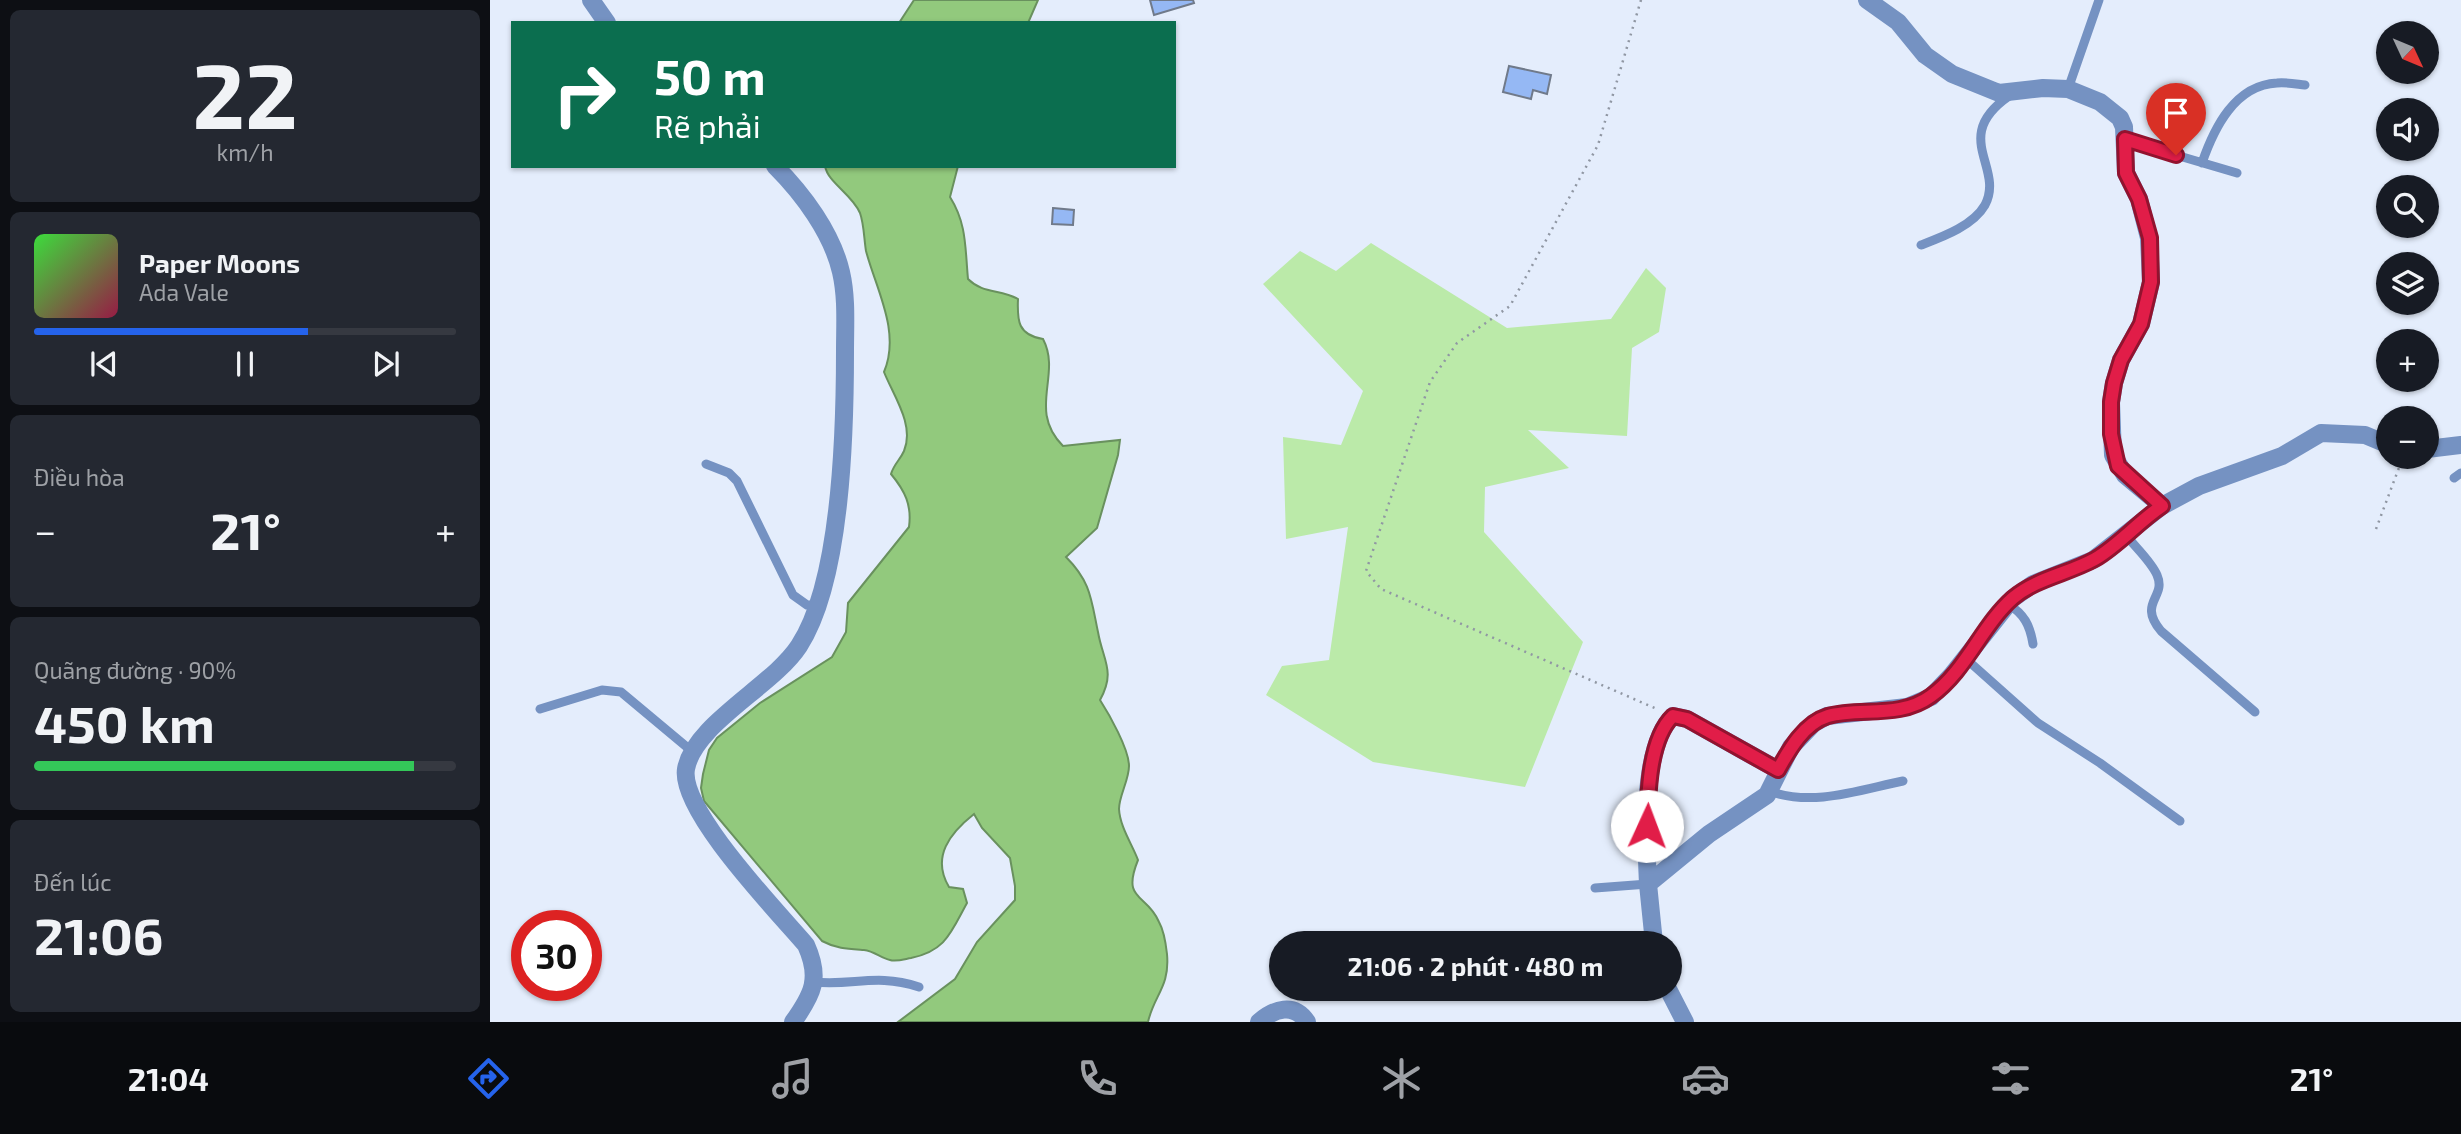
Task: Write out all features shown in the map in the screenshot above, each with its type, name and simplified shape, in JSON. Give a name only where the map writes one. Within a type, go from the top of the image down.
[{"type":"street","points":[[591,0],[606,21]]},
{"type":"street","points":[[1867,0],[1898,22],[1935,64],[1983,87],[1999,93],[2043,88],[2068,89],[2101,102],[2115,111],[2124,127],[2126,173],[2139,199],[2150,238],[2151,282],[2141,324],[2121,360],[2114,383],[2111,434],[2118,466],[2162,506]]},
{"type":"street","points":[[777,168],[796,189],[822,226],[835,251],[845,297],[845,391],[840,482],[831,548],[818,605],[799,645],[769,680],[712,727],[694,752],[686,769],[687,785],[693,804],[710,831],[806,945],[813,960],[814,982],[809,1000],[793,1022]]},
{"type":"street","points":[[1648,884],[1709,834],[1769,791],[1791,747],[1814,723],[1827,716],[1890,710],[1917,703],[1940,688],[2008,604],[2033,584],[2093,560],[2162,506],[2199,486],[2281,456],[2322,433],[2365,435],[2376,440]]},
{"type":"street","points":[[2439,448],[2461,445]]},
{"type":"street","points":[[1653,931],[1648,884],[1647,816],[1651,766],[1662,732],[1673,716],[1687,719],[1778,770]]},
{"type":"street","points":[[1674,1001],[1685,1022]]},
{"type":"street","points":[[1259,1022],[1281,1009],[1292,1010],[1303,1016],[1307,1022]]},
{"type":"lane","points":[[2068,89],[2099,0]]},
{"type":"lane","points":[[2202,163],[2212,133],[2234,104],[2252,91],[2276,83],[2305,85]]},
{"type":"lane","points":[[1921,245],[1970,221],[1984,207],[1989,193],[1980,148],[1983,126],[1986,117],[1996,105],[2013,93]]},
{"type":"lane","points":[[2125,139],[2237,173]]},
{"type":"lane","points":[[706,464],[729,473],[737,481],[793,596],[807,605],[818,605]]},
{"type":"lane","points":[[2126,535],[2158,576],[2158,590],[2150,610],[2152,620],[2161,631],[2255,712]]},
{"type":"lane","points":[[2008,604],[2020,611],[2031,629],[2033,644]]},
{"type":"lane","points":[[1965,658],[2038,723],[2100,763],[2180,821]]},
{"type":"lane","points":[[540,709],[602,690],[621,692],[694,752]]},
{"type":"lane","points":[[1769,791],[1796,799],[1811,798],[1903,780]]},
{"type":"lane","points":[[1595,888],[1648,884]]},
{"type":"lane","points":[[814,982],[829,984],[889,979],[919,987]]},
{"type":"path","points":[[1641,0],[1598,145],[1510,306],[1457,343],[1430,382],[1366,571],[1381,589],[1673,716]]},
{"type":"path","points":[[2376,529],[2398,469]]},
{"type":"shaded area","points":[[914,0],[1038,0],[1029,21],[900,21]]},
{"type":"shaded area","points":[[826,168],[957,168],[950,197],[960,217],[968,279],[980,287],[1018,299],[1021,326],[1028,334],[1043,339],[1049,366],[1047,419],[1053,433],[1063,446],[1120,440],[1097,528],[1066,557],[1081,575],[1089,592],[1108,673],[1100,700],[1118,732],[1128,759],[1129,771],[1119,809],[1124,829],[1138,860],[1132,883],[1138,896],[1154,913],[1166,946],[1166,975],[1148,1022],[898,1022],[955,979],[977,942],[1015,900],[1010,858],[982,828],[974,814],[957,829],[946,846],[942,866],[949,887],[963,889],[967,903],[940,945],[923,955],[895,961],[868,951],[838,947],[822,941],[704,801],[701,788],[703,774],[709,750],[717,738],[760,703],[832,657],[846,632],[848,603],[909,527],[906,499],[891,474],[904,451],[907,431],[902,410],[884,372],[890,342],[885,311],[866,251],[860,213]]},
{"type":"shaded area","points":[[1371,243],[1507,328],[1611,319],[1646,268],[1666,288],[1659,332],[1632,348],[1627,436],[1528,430],[1569,468],[1485,487],[1484,532],[1583,642],[1525,787],[1373,762],[1266,695],[1282,666],[1329,660],[1348,527],[1286,539],[1283,437],[1341,445],[1363,391],[1263,284],[1300,251],[1336,271]]},
{"type":"building","points":[[1150,0],[1193,0],[1194,3],[1154,15]]},
{"type":"building","points":[[1509,66],[1551,75],[1547,94],[1533,90],[1531,99],[1503,92]]},
{"type":"building","points":[[1053,208],[1074,210],[1073,225],[1052,224]]},
{"type":"route","points":[[1647,826],[1651,766],[1662,732],[1673,716],[1687,719],[1778,770],[1802,734],[1827,716],[1907,707],[1931,697],[2012,599],[2033,584],[2057,576],[2106,552],[2162,506],[2118,466],[2113,455],[2111,402],[2121,360],[2141,324],[2151,282],[2150,238],[2139,199],[2126,173],[2125,139],[2176,155]]}]
